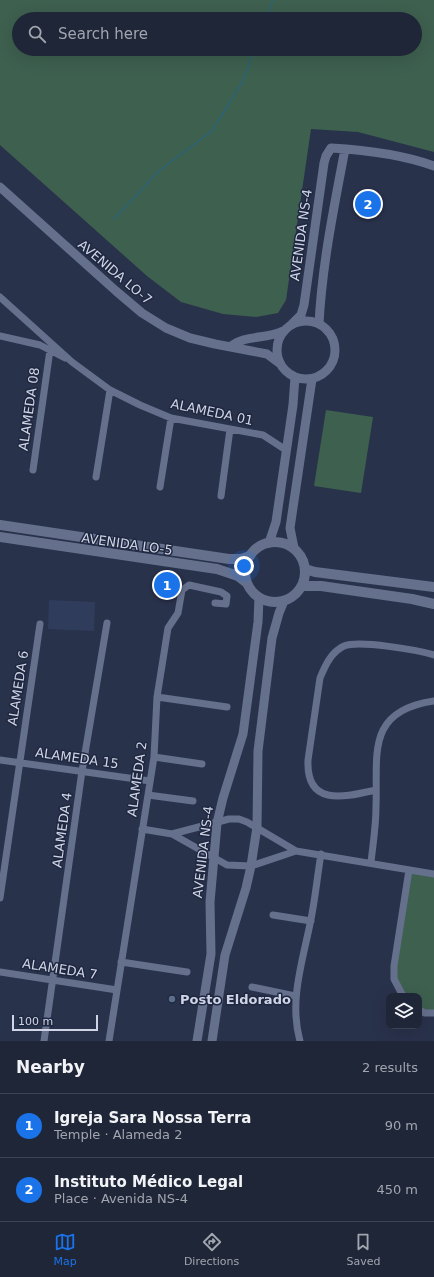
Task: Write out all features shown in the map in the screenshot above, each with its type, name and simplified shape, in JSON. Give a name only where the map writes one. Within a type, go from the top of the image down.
[{"type":"main road","name":"AVENIDA LO-5","points":[[0,525],[229,559],[241,559],[250,556]]},
{"type":"main road","name":"AVENIDA LO-5","points":[[0,537],[217,569],[238,576],[247,584]]},
{"type":"main road","points":[[282,542],[294,548],[303,560],[305,569],[302,586],[291,597],[284,601],[271,602],[259,597],[247,584],[245,574],[246,565],[250,556],[258,547],[269,543],[282,542]]},
{"type":"main road","points":[[305,569],[315,572],[434,587]]},
{"type":"main road","points":[[302,586],[412,599],[434,604]]},
{"type":"street","name":"AVENIDA NS-4","points":[[292,324],[301,314],[304,305],[326,156],[331,148],[345,149]]},
{"type":"street","points":[[319,324],[319,308],[324,269],[345,149],[401,156],[434,166]]},
{"type":"street","name":"AVENIDA LO-7","points":[[0,187],[142,313],[166,328],[190,338],[267,354],[279,363]]},
{"type":"street","name":"ALAMEDA 01","points":[[1,300],[72,362],[110,390],[171,418],[263,435],[286,450]]},
{"type":"street","points":[[230,347],[242,339],[265,338],[284,330],[292,324],[310,322],[319,324],[332,337],[335,354],[327,370],[320,376],[312,379],[295,377],[283,369],[279,363],[277,346],[284,330]]},
{"type":"street","points":[[0,336],[26,341],[50,350],[72,362]]},
{"type":"street","name":"ALAMEDA 08","points":[[33,470],[50,350]]},
{"type":"street","points":[[269,543],[276,522],[295,377]]},
{"type":"street","points":[[294,548],[290,528],[312,379]]},
{"type":"street","points":[[96,477],[110,390]]},
{"type":"street","points":[[160,487],[171,418]]},
{"type":"street","points":[[221,496],[230,429]]},
{"type":"street","name":"ALAMEDA 2","points":[[109,1041],[154,757],[157,697],[168,628],[178,613],[182,590],[189,585],[227,596],[226,604],[215,603]]},
{"type":"street","name":"AVENIDA NS-4","points":[[197,1041],[211,954],[210,902],[217,823],[223,798],[243,734],[258,622],[259,597]]},
{"type":"street","points":[[212,1041],[225,955],[246,888],[251,866],[257,827],[258,751],[272,638],[284,601]]},
{"type":"street","name":"ALAMEDA 4","points":[[44,1041],[82,771],[107,623]]},
{"type":"street","name":"ALAMEDA 6","points":[[0,898],[40,624]]},
{"type":"street","points":[[376,790],[357,794],[328,795],[317,791],[312,785],[308,770],[308,760],[320,678],[325,665],[337,650],[345,646],[358,645],[422,652],[434,655]]},
{"type":"street","points":[[157,697],[226,707]]},
{"type":"street","points":[[371,862],[375,820],[375,763],[377,744],[391,718],[406,707],[434,701]]},
{"type":"street","points":[[154,757],[202,764]]},
{"type":"street","name":"ALAMEDA 15","points":[[0,760],[150,780]]},
{"type":"street","points":[[148,795],[193,801]]},
{"type":"street","points":[[172,834],[229,819],[239,819],[257,827],[296,851],[371,862],[434,874]]},
{"type":"street","points":[[142,829],[172,834],[213,859],[227,865],[251,866],[296,851]]},
{"type":"street","points":[[300,1041],[294,1015],[296,996],[321,854]]},
{"type":"street","points":[[401,993],[394,979],[394,966],[409,870]]},
{"type":"street","points":[[273,915],[310,921]]},
{"type":"street","points":[[121,962],[187,972]]},
{"type":"street","name":"ALAMEDA 7","points":[[0,972],[117,990]]},
{"type":"street","points":[[252,987],[296,996]]},
{"type":"street","points":[[422,1011],[434,1013]]},
{"type":"shaded area","points":[[49,600],[95,602],[94,631],[48,629]]},
{"type":"green space","points":[[0,0],[434,0],[434,152],[358,132],[311,129],[286,300],[278,313],[256,317],[223,314],[181,302],[147,276],[0,145]]},
{"type":"green space","points":[[326,410],[373,417],[361,493],[314,486]]},
{"type":"green space","points":[[409,870],[434,874],[434,1013],[422,1011],[422,993],[401,993],[394,979]]},
{"type":"waterway","points":[[268,12],[273,0]]},
{"type":"waterway","points":[[114,219],[160,170],[212,131],[243,81],[252,56]]},
{"type":"place","name":"Instituto Médico Legal","points":[[368,204]]},
{"type":"place","name":"Igreja Sara Nossa Terra","points":[[167,585]]},
{"type":"place","name":"Posto Eldorado","points":[[172,999]]}]
